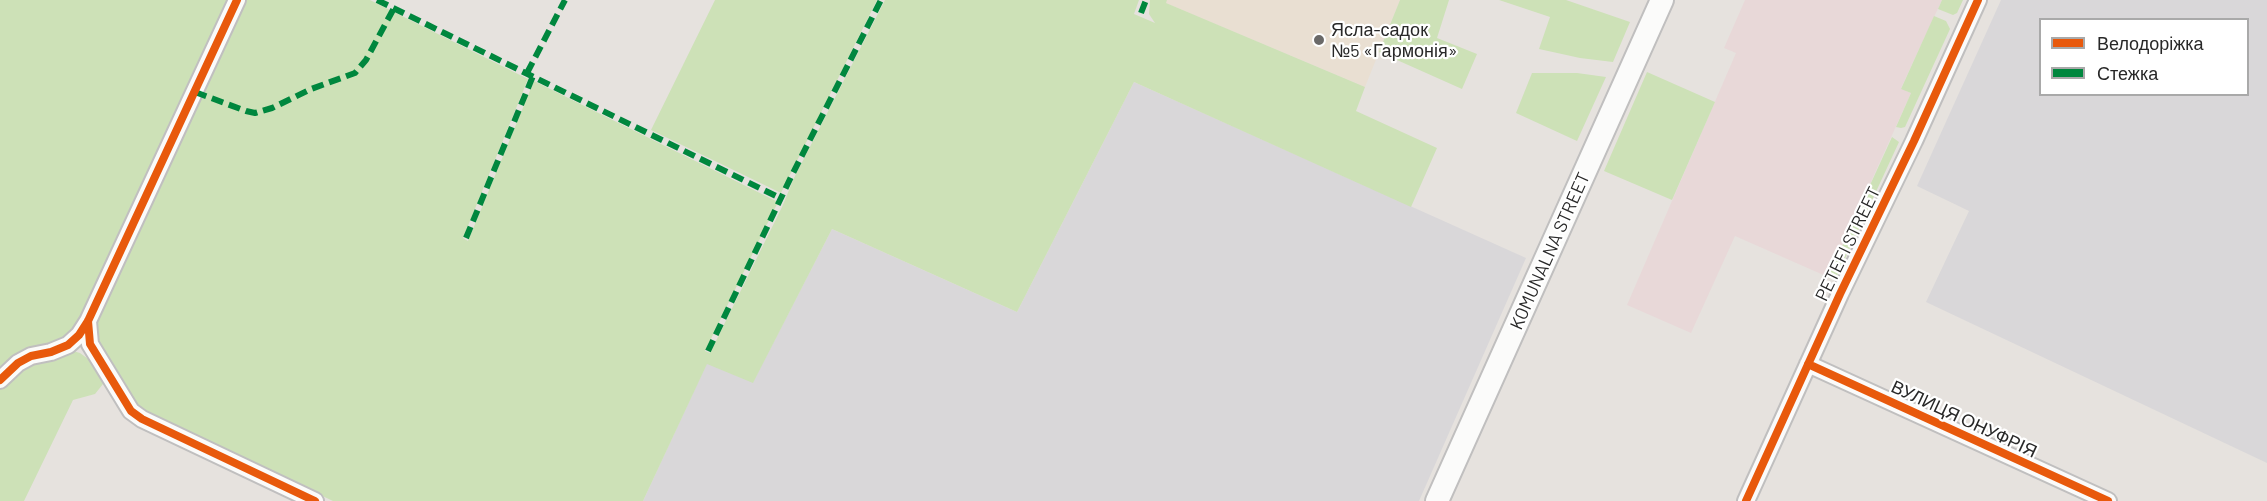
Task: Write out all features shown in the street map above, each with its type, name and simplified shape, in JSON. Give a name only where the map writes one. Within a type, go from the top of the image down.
[{"type":"main road","name":"KOMUNALNA STREET","points":[[1443,499],[1662,0]]},
{"type":"street","points":[[0,380],[24,360],[68,345],[79,335],[88,321],[237,0]]},
{"type":"street","name":"PETEFI STREET","points":[[1746,501],[1978,0]]},
{"type":"street","points":[[88,321],[88,338],[93,351],[130,411],[315,501]]},
{"type":"street","name":"ВУЛИЦЯ ОНУФРІЯ","points":[[1808,364],[2108,501]]},
{"type":"shaded area","name":"Ясла-садок №5 «Гармонія»","points":[[1167,0],[1400,0],[1365,87],[1165,3]]},
{"type":"shaded area","points":[[1745,0],[1942,0],[1901,88],[1911,93],[1828,277],[1735,236],[1691,333],[1627,305],[1736,53],[1724,48]]},
{"type":"shaded area","points":[[2001,0],[2267,0],[2267,463],[1926,302],[1969,211],[1917,186]]},
{"type":"shaded area","points":[[1134,82],[1526,258],[1419,501],[643,501],[707,363],[753,382],[832,229],[1017,312]]},
{"type":"green space","points":[[0,0],[228,0],[81,318],[65,337],[51,344],[17,354],[0,367]]},
{"type":"green space","points":[[244,0],[370,0],[528,79],[463,238],[468,241],[534,81],[778,202],[705,351],[710,353],[794,178],[885,0],[1139,0],[1134,14],[1155,23],[1149,14],[1150,0],[1167,0],[1166,3],[1365,87],[1356,111],[1437,148],[1411,207],[1134,82],[1017,312],[832,229],[753,383],[707,364],[643,501],[333,501],[137,406],[98,347],[96,320]]},
{"type":"green space","points":[[715,0],[877,0],[781,193],[651,130]]},
{"type":"green space","points":[[1400,0],[1449,0],[1437,38],[1477,54],[1462,89],[1379,52]]},
{"type":"green space","points":[[1499,0],[1566,0],[1630,22],[1613,62],[1580,58],[1539,49],[1550,17]]},
{"type":"green space","points":[[1942,0],[1963,0],[1957,13],[1953,15],[1938,9]]},
{"type":"green space","points":[[1934,16],[1946,21],[1950,29],[1905,127],[1896,127],[1911,93],[1901,89]]},
{"type":"green space","points":[[1647,72],[1715,102],[1672,200],[1604,171]]},
{"type":"green space","points":[[1532,73],[1577,73],[1606,77],[1577,141],[1516,113]]},
{"type":"green space","points":[[1892,137],[1899,142],[1836,278],[1832,279],[1828,277]]},
{"type":"green space","points":[[73,351],[80,353],[95,364],[104,379],[103,384],[95,394],[73,400],[24,501],[0,501],[0,387],[26,366]]},
{"type":"marked path","points":[[377,0],[782,199]]},
{"type":"marked path","points":[[527,73],[565,0]]},
{"type":"marked path","points":[[708,351],[791,177],[881,0]]},
{"type":"marked path","points":[[1141,13],[1146,0]]},
{"type":"marked path","points":[[195,92],[255,113],[355,73],[366,60],[394,8]]},
{"type":"marked path","points":[[466,238],[533,76]]},
{"type":"cycle path","points":[[0,380],[18,363],[31,356],[51,352],[68,345],[79,335],[88,321],[237,0]]},
{"type":"cycle path","points":[[1746,501],[1978,0]]},
{"type":"cycle path","points":[[88,321],[90,344],[131,411],[142,419],[315,501]]},
{"type":"cycle path","points":[[1808,364],[2108,501]]},
{"type":"place","name":"Ясла-садок №5 «Гармонія»","points":[[1319,40]]}]
